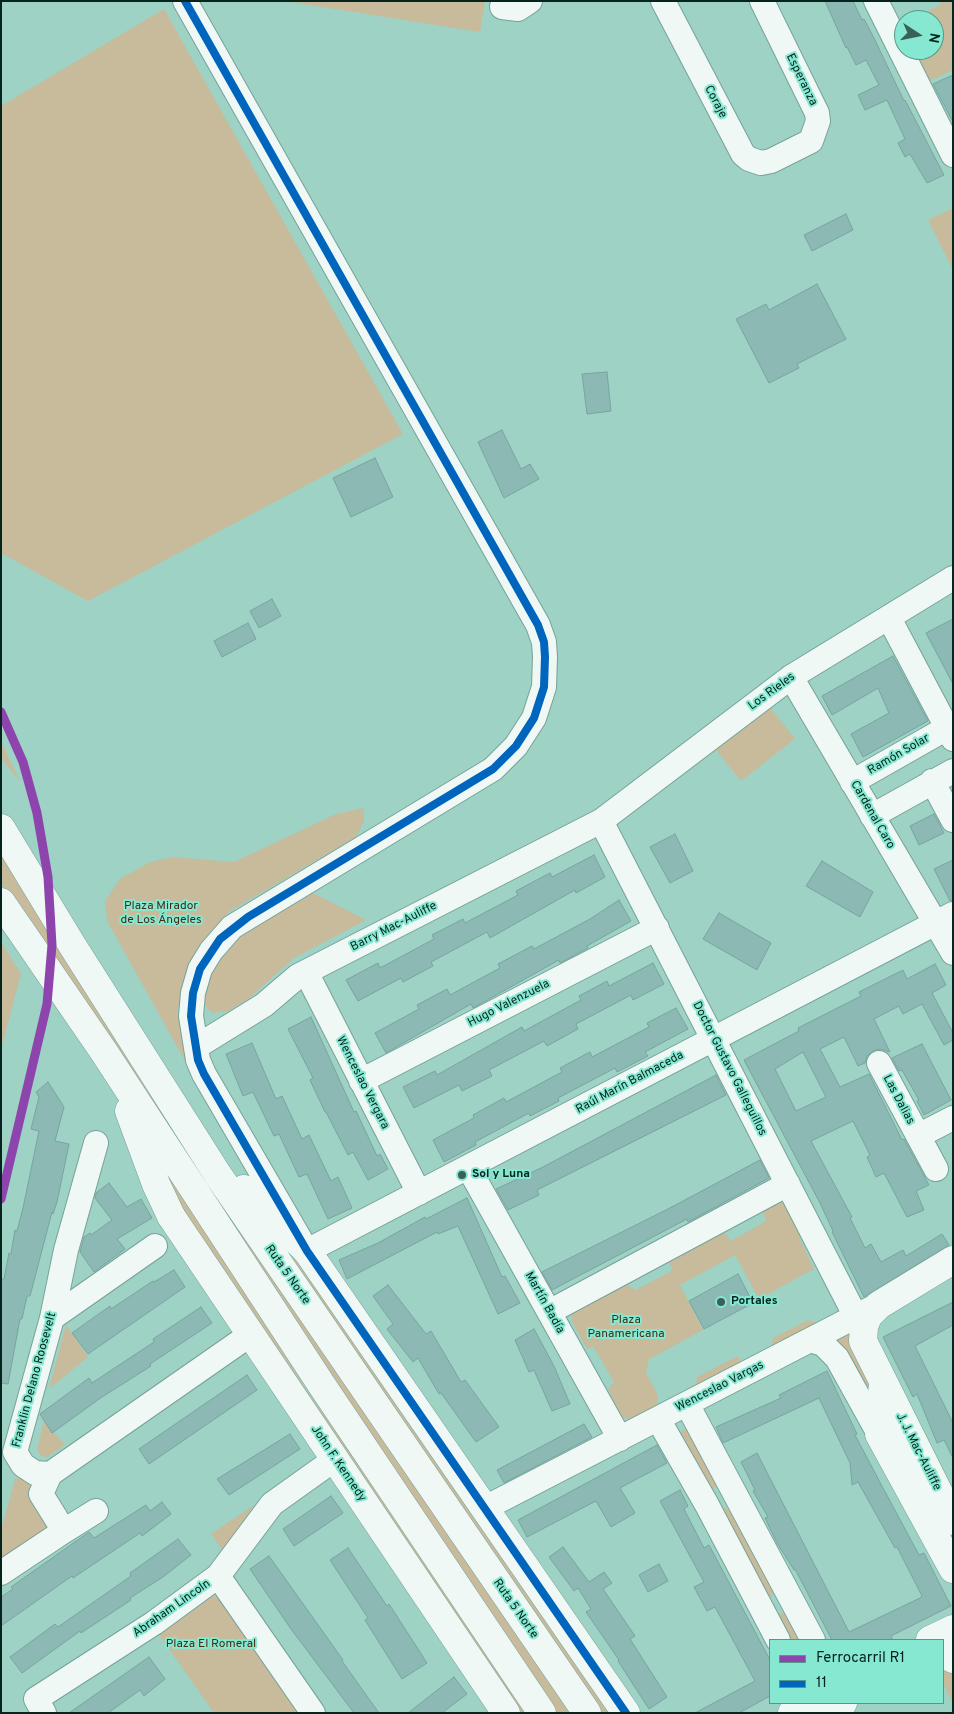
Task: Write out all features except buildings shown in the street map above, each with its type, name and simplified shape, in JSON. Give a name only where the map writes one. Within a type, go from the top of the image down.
[{"type":"main road","name":"Ruta 5 Norte","points":[[2,829],[72,946],[185,1125],[586,1713]]},
{"type":"main road","points":[[4,907],[104,1052],[315,1376],[542,1713]]},
{"type":"main road","name":"John F. Kennedy","points":[[104,1052],[134,1124],[156,1184],[171,1216],[506,1713]]},
{"type":"main road","points":[[185,1125],[261,1208],[307,1251],[626,1713]]},
{"type":"main road","name":"Wenceslao Vargas","points":[[867,1311],[953,1260]]},
{"type":"main road","name":"J. J. Mac-Auliffe","points":[[867,1311],[868,1316],[864,1327],[863,1341],[952,1519]]},
{"type":"main road","name":"J. J. Mac-Auliffe","points":[[884,1383],[879,1434],[953,1569]]},
{"type":"main road","points":[[917,1502],[952,1519]]},
{"type":"main road","points":[[932,1639],[953,1628]]},
{"type":"main road","points":[[792,1713],[809,1704]]},
{"type":"main road","points":[[825,1713],[841,1704]]},
{"type":"street","points":[[185,1],[538,625],[544,642],[544,687],[534,718],[516,746],[493,769],[248,916],[220,939],[200,970],[193,993],[191,1016],[196,1047],[204,1074],[307,1251]]},
{"type":"street","points":[[502,7],[518,8],[530,1]]},
{"type":"street","name":"Coraje","points":[[663,1],[743,154],[748,159],[761,163],[771,161],[792,151]]},
{"type":"street","name":"Esperanza","points":[[762,1],[817,113],[817,130],[811,141],[792,151]]},
{"type":"street","points":[[876,1],[953,155]]},
{"type":"street","name":"Los Rieles","points":[[601,821],[791,677],[953,578]]},
{"type":"street","points":[[889,618],[950,733]]},
{"type":"street","name":"Cardenal Caro","points":[[791,677],[872,816],[944,919],[953,953]]},
{"type":"street","name":"Ramón Solar","points":[[852,782],[950,733]]},
{"type":"street","points":[[872,816],[943,776],[953,820]]},
{"type":"street","name":"Barry Mac-Auliffe","points":[[196,1047],[264,1005],[298,976],[601,821]]},
{"type":"street","name":"Doctor Gustavo Galleguillos","points":[[601,821],[788,1184],[867,1311]]},
{"type":"street","name":"Raúl Marín Balmaceda","points":[[307,1251],[944,919]]},
{"type":"street","name":"Hugo Valenzuela","points":[[361,1080],[656,928]]},
{"type":"street","name":"Wenceslao Vergara","points":[[306,972],[419,1193]]},
{"type":"street","name":"Las Dalias","points":[[879,1063],[936,1169]]},
{"type":"street","name":"Las Dalias","points":[[918,1136],[953,1118]]},
{"type":"street","name":"Franklin Delano Roosevelt","points":[[50,1474],[42,1475],[8,1460],[52,1318],[66,1250],[96,1143]]},
{"type":"street","name":"Martín Badía","points":[[468,1167],[620,1439]]},
{"type":"street","points":[[549,1312],[788,1184]]},
{"type":"street","points":[[52,1318],[155,1246]]},
{"type":"street","name":"Wenceslao Vargas","points":[[485,1508],[867,1311]]},
{"type":"street","points":[[64,1531],[42,1494],[50,1474],[251,1334]]},
{"type":"street","name":"J. J. Mac-Auliffe","points":[[810,1340],[823,1344],[838,1358],[879,1434]]},
{"type":"street","points":[[687,1404],[812,1639]]},
{"type":"street","points":[[658,1419],[707,1505],[777,1639]]},
{"type":"street","name":"Abraham Lincoln","points":[[40,1706],[218,1576],[272,1504],[334,1458]]},
{"type":"street","points":[[707,1505],[734,1492]]},
{"type":"street","points":[[1,1573],[96,1511]]},
{"type":"street","points":[[218,1576],[313,1713]]},
{"type":"street","points":[[762,1609],[789,1594]]},
{"type":"green space","points":[[284,1],[485,1],[480,32]]},
{"type":"green space","points":[[939,1],[953,1],[953,70],[927,82],[917,60],[944,60],[944,10],[930,10],[941,5]]},
{"type":"green space","points":[[164,9],[403,434],[88,601],[1,553],[1,106]]},
{"type":"green space","points":[[953,208],[953,270],[928,220]]},
{"type":"green space","points":[[769,706],[795,739],[741,781],[715,749]]},
{"type":"green space","points":[[1,741],[20,782],[1,758]]},
{"type":"green space","name":"Plaza Mirador de Los Ángeles","points":[[364,808],[364,821],[356,837],[230,911],[210,932],[190,963],[177,1011],[183,1042],[194,1077],[107,921],[105,901],[120,879],[150,862],[173,857],[234,862],[336,814]]},
{"type":"green space","points":[[1,846],[575,1713],[553,1713],[1,883]]},
{"type":"green space","points":[[311,892],[366,920],[294,958],[246,1001],[228,1011],[212,1013],[205,1005],[205,992],[213,972],[226,951],[248,930]]},
{"type":"green space","points":[[1,942],[21,974],[1,1049]]},
{"type":"green space","points":[[150,1139],[304,1386],[532,1713],[517,1713],[200,1248]]},
{"type":"green space","name":"Plaza Panamericana","points":[[776,1202],[786,1205],[801,1232],[800,1239],[814,1269],[759,1299],[735,1255],[680,1285],[703,1330],[649,1359],[646,1372],[658,1396],[657,1405],[631,1420],[621,1417],[608,1389],[614,1382],[593,1346],[587,1349],[571,1320],[573,1312],[626,1284],[635,1290],[668,1273],[673,1269],[667,1260],[716,1233],[725,1233],[731,1241],[766,1221],[762,1210]]},
{"type":"green space","points":[[261,1219],[302,1264],[618,1713],[603,1713]]},
{"type":"green space","points":[[808,1320],[817,1323],[771,1348],[773,1338]]},
{"type":"green space","points":[[66,1325],[88,1357],[49,1389]]},
{"type":"green space","points":[[850,1325],[876,1385],[875,1411],[829,1336]]},
{"type":"green space","points":[[738,1356],[742,1363],[700,1387],[696,1384],[697,1377]]},
{"type":"green space","points":[[44,1421],[65,1445],[47,1457],[41,1456],[37,1449]]},
{"type":"green space","points":[[689,1427],[718,1485],[712,1490],[678,1433]]},
{"type":"green space","points":[[20,1477],[32,1485],[34,1496],[51,1529],[1,1561],[1,1530],[15,1479]]},
{"type":"green space","points":[[254,1505],[223,1551],[211,1534]]},
{"type":"green space","points":[[724,1508],[731,1510],[773,1591],[772,1596],[767,1599],[719,1511]]},
{"type":"green space","name":"Plaza El Romeral","points":[[213,1596],[223,1598],[301,1713],[214,1713],[158,1633]]},
{"type":"green space","points":[[782,1613],[786,1614],[800,1639],[784,1639],[776,1616]]},
{"type":"green space","points":[[944,1670],[953,1670],[953,1704],[944,1685]]},
{"type":"rail line","name":"R1","points":[[1,712],[23,762],[37,813],[48,877],[52,945],[47,1004],[1,1199]]},
{"type":"transit line","name":"11","points":[[185,1],[538,625],[544,642],[545,657],[544,687],[534,718],[516,746],[493,769],[248,917],[220,939],[200,969],[193,993],[191,1016],[198,1060],[204,1074],[307,1251],[626,1713]]},
{"type":"place","name":"Sol y Luna","points":[[462,1175]]},
{"type":"place","name":"Portales","points":[[721,1302]]}]
